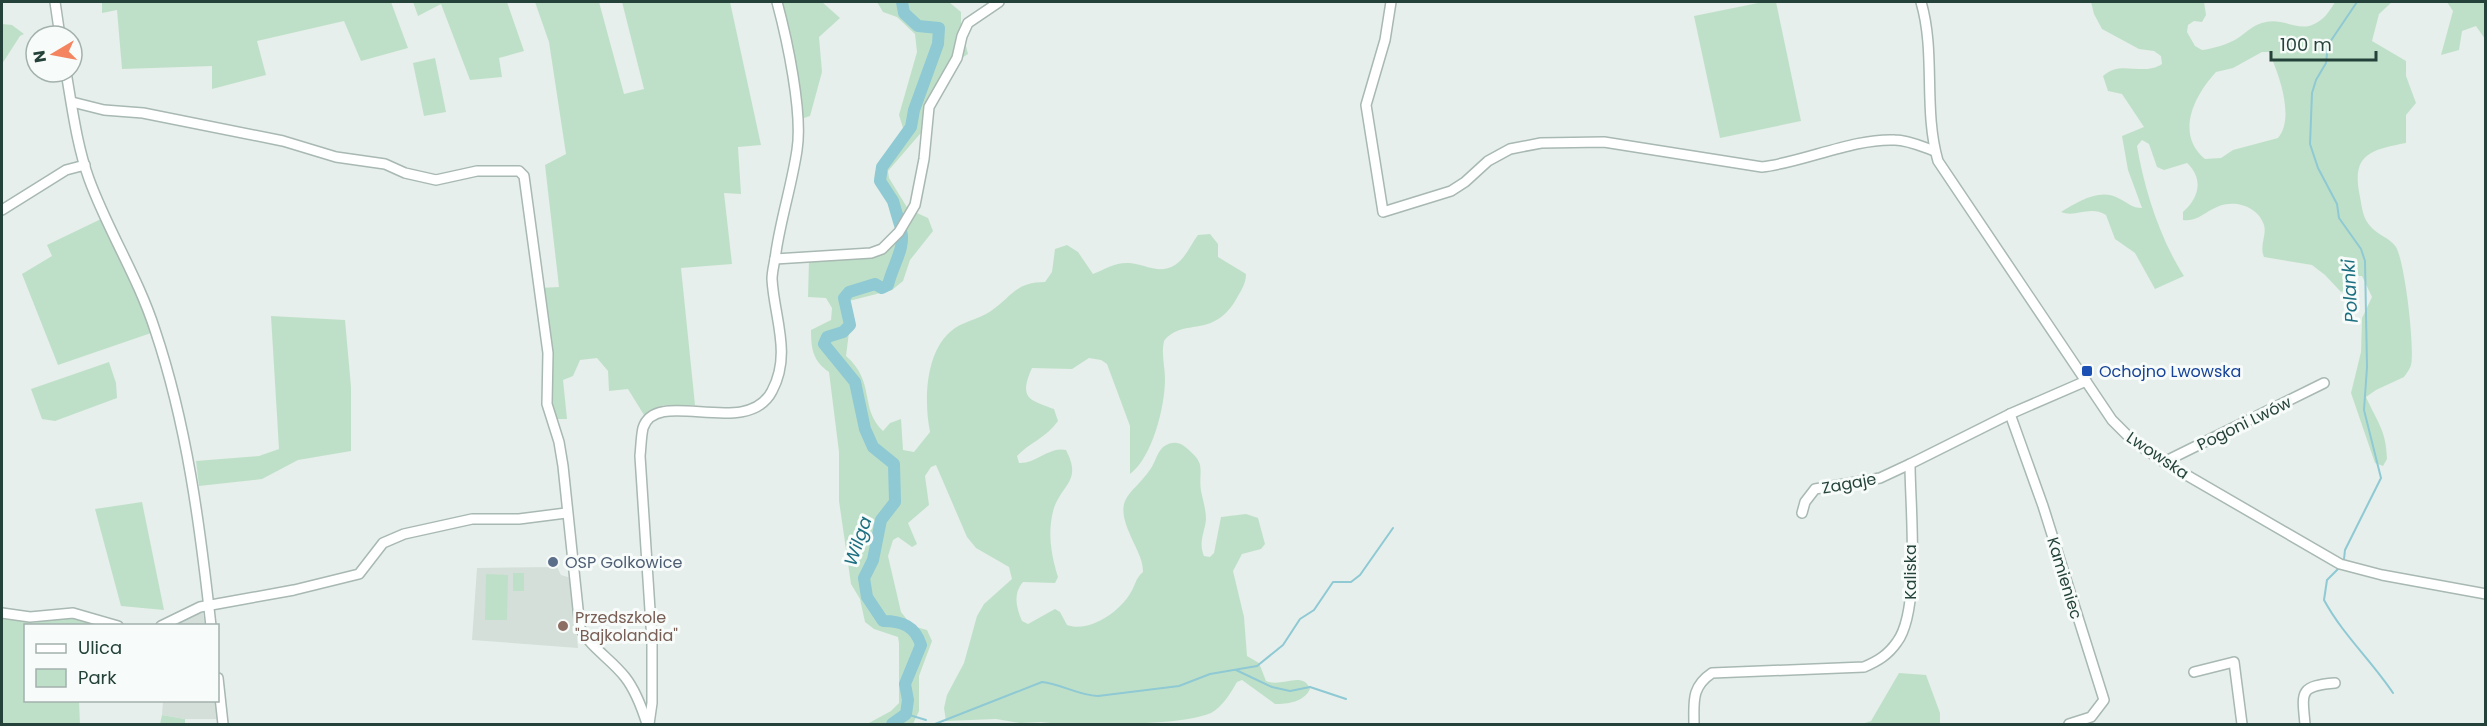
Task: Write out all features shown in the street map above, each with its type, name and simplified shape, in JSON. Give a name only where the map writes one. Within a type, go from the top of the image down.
[{"type":"street","points":[[55,2],[58,24]]},
{"type":"street","points":[[648,724],[652,703],[652,641],[640,456],[643,427],[652,417],[667,410],[743,414],[762,406],[772,391],[781,356],[780,321],[772,278],[797,150],[799,123],[777,2]]},
{"type":"street","points":[[775,259],[871,253],[882,249],[901,229],[915,206],[924,159],[928,107],[957,58],[962,36],[968,23],[999,2]]},
{"type":"street","points":[[1391,2],[1386,40],[1366,105],[1383,212],[1451,191],[1465,183],[1488,161],[1510,149],[1541,143],[1604,142],[1762,167],[1787,164],[1831,150],[1895,140],[1935,151]]},
{"type":"street","name":"Lwowska","points":[[1921,2],[1927,31],[1935,151],[1942,170],[2112,420],[2129,438],[2164,462],[2340,564],[2382,575],[2486,594]]},
{"type":"street","points":[[68,84],[89,181],[135,276],[167,370],[189,464],[211,624]]},
{"type":"street","points":[[72,102],[219,128],[336,157],[385,164],[405,173],[436,180],[477,171],[519,171],[524,176],[548,353],[547,404],[559,442],[566,513],[574,554],[580,628],[587,641],[625,677],[641,705],[648,724]]},
{"type":"street","points":[[2,210],[66,170],[85,165]]},
{"type":"street","points":[[1910,464],[2010,414],[2085,381]]},
{"type":"street","name":"Pogoni Lwów","points":[[2164,462],[2324,383]]},
{"type":"street","name":"Kamieniec","points":[[2010,414],[2043,506],[2104,700],[2091,717],[2069,724]]},
{"type":"street","name":"Zagaje","points":[[1802,513],[1804,502],[1815,489],[1880,478],[1910,464]]},
{"type":"street","name":"Kaliska","points":[[1694,724],[1695,691],[1706,677],[1719,671],[1864,667],[1883,658],[1899,641],[1911,606],[1910,464]]},
{"type":"street","points":[[165,624],[209,605],[286,592],[360,574],[383,543],[404,534],[472,519],[519,519],[566,513]]},
{"type":"street","points":[[2,613],[30,617],[73,613],[111,624]]},
{"type":"street","points":[[2194,672],[2234,662],[2242,724]]},
{"type":"street","points":[[2305,724],[2303,698],[2305,690],[2311,685],[2335,683]]},
{"type":"street","points":[[219,687],[223,724]]},
{"type":"shaded area","points":[[557,567],[561,575],[571,578],[578,648],[472,640],[477,568]]},
{"type":"shaded area","points":[[203,613],[205,624],[173,624],[190,614]]},
{"type":"shaded area","points":[[163,702],[215,702],[217,719],[185,719],[162,715]]},
{"type":"green space","points":[[102,2],[391,2],[408,48],[361,61],[344,21],[257,41],[266,75],[212,89],[212,66],[122,69],[117,10],[102,13]]},
{"type":"green space","points":[[413,2],[507,2],[524,51],[499,58],[502,77],[470,80],[441,4],[418,16]]},
{"type":"green space","points":[[535,2],[599,2],[624,94],[644,89],[622,2],[730,2],[761,145],[738,147],[741,194],[724,193],[732,264],[681,268],[695,405],[664,405],[644,415],[628,389],[609,391],[608,371],[597,358],[580,360],[573,376],[563,380],[567,419],[553,419],[540,288],[559,287],[545,165],[566,154],[549,42]]},
{"type":"green space","points":[[779,2],[822,2],[840,18],[819,37],[822,72],[810,116],[801,119]]},
{"type":"green space","points":[[877,2],[949,2],[961,12],[961,26],[968,54],[949,66],[926,127],[888,171],[889,178],[908,209],[928,218],[933,231],[910,260],[903,281],[892,290],[849,301],[850,324],[846,356],[861,375],[871,413],[876,422],[883,431],[890,423],[901,419],[903,450],[914,452],[930,432],[927,407],[928,379],[935,353],[942,341],[955,328],[991,311],[1020,287],[1045,282],[1052,272],[1055,249],[1067,245],[1078,252],[1093,274],[1124,263],[1163,269],[1179,262],[1198,235],[1210,234],[1218,244],[1218,257],[1246,274],[1245,283],[1229,310],[1219,318],[1181,330],[1164,341],[1165,374],[1160,417],[1145,456],[1130,474],[1130,426],[1107,364],[1101,360],[1089,358],[1072,369],[1032,368],[1026,392],[1033,400],[1054,409],[1058,421],[1017,456],[1019,463],[1031,461],[1054,450],[1066,450],[1072,475],[1054,508],[1052,517],[1050,534],[1053,560],[1058,577],[1055,583],[1023,582],[1018,591],[1017,606],[1022,621],[1028,624],[1055,609],[1060,612],[1067,625],[1076,627],[1103,619],[1119,607],[1143,572],[1140,556],[1125,520],[1124,504],[1127,497],[1151,468],[1163,447],[1171,443],[1179,443],[1199,462],[1206,516],[1202,542],[1204,556],[1210,557],[1214,553],[1221,517],[1246,514],[1258,518],[1265,544],[1261,549],[1242,554],[1233,571],[1244,617],[1247,656],[1259,663],[1266,681],[1278,683],[1297,680],[1307,683],[1310,689],[1304,697],[1290,703],[1275,704],[1242,680],[1237,682],[1223,703],[1211,713],[1180,720],[1095,724],[1020,723],[996,719],[946,721],[944,708],[947,695],[964,663],[977,616],[984,604],[1012,579],[1009,567],[976,548],[967,537],[936,465],[931,467],[925,476],[929,505],[908,523],[917,544],[912,547],[898,537],[893,540],[888,556],[901,612],[912,626],[927,630],[932,641],[919,676],[919,711],[913,724],[867,724],[891,711],[899,703],[899,643],[898,637],[874,629],[865,622],[860,599],[851,584],[839,501],[839,452],[829,372],[816,359],[811,337],[811,330],[831,320],[832,308],[826,298],[808,297],[809,260],[870,257],[904,229],[896,224],[889,203],[874,181],[875,172],[899,139],[903,128],[899,115],[917,52],[915,34],[897,17],[883,12]]},
{"type":"green space","points":[[1763,2],[1776,2],[1801,121],[1720,138],[1694,16]]},
{"type":"green space","points":[[2091,2],[2204,2],[2206,15],[2202,22],[2194,21],[2188,25],[2187,32],[2195,46],[2202,50],[2230,42],[2254,26],[2266,22],[2312,25],[2323,18],[2335,2],[2392,2],[2379,14],[2372,41],[2406,61],[2406,76],[2416,103],[2406,115],[2406,143],[2373,152],[2361,163],[2358,172],[2362,209],[2368,224],[2396,247],[2403,270],[2410,325],[2412,356],[2409,370],[2404,377],[2366,397],[2385,440],[2387,459],[2383,466],[2375,463],[2351,393],[2361,352],[2362,318],[2372,297],[2362,276],[2354,276],[2348,289],[2341,292],[2312,265],[2264,257],[2262,248],[2264,225],[2257,213],[2245,206],[2224,205],[2197,218],[2183,220],[2183,212],[2196,195],[2196,175],[2187,163],[2164,170],[2157,167],[2149,144],[2142,140],[2137,146],[2149,196],[2160,230],[2184,276],[2155,289],[2135,253],[2115,239],[2106,215],[2094,211],[2072,214],[2061,212],[2097,195],[2112,196],[2142,208],[2128,170],[2122,136],[2144,127],[2122,94],[2108,91],[2103,76],[2117,69],[2154,68],[2162,64],[2161,56],[2154,51],[2139,49],[2102,29]],"holes":[[[2262,52],[2269,52],[2284,96],[2285,119],[2278,138],[2233,150],[2221,158],[2205,159],[2196,149],[2189,127],[2195,103],[2201,92],[2216,72],[2233,68]]]},
{"type":"green space","points":[[2447,2],[2485,2],[2485,39],[2476,26],[2462,31],[2459,50],[2441,55],[2453,11]]},
{"type":"green space","points":[[2,24],[12,25],[24,34],[20,36],[2,64]]},
{"type":"green space","points":[[435,58],[446,112],[424,116],[413,63]]},
{"type":"green space","points":[[101,219],[106,221],[154,332],[58,365],[22,274],[52,256],[47,245]]},
{"type":"green space","points":[[271,316],[345,320],[351,387],[351,451],[298,460],[262,479],[199,486],[196,461],[259,456],[279,449]]},
{"type":"green space","points":[[109,362],[116,383],[117,398],[55,421],[42,419],[31,389]]},
{"type":"green space","points":[[142,502],[164,610],[121,606],[95,509]]},
{"type":"green space","points":[[513,573],[524,573],[524,591],[513,591]]},
{"type":"green space","points":[[486,574],[508,575],[507,620],[485,620]]},
{"type":"green space","points":[[2,616],[32,623],[78,616],[100,624],[24,624],[24,702],[79,702],[80,724],[2,724]]},
{"type":"green space","points":[[1899,673],[1926,675],[1940,713],[1940,724],[1862,724],[1871,721]]},
{"type":"green space","points":[[162,715],[185,719],[185,724],[160,724]]},
{"type":"waterway","name":"Wilga","points":[[900,225],[893,201],[880,181],[882,167],[911,127],[914,110],[938,44],[939,28],[918,26],[904,13],[902,2]]},
{"type":"waterway","name":"Polanki","points":[[2344,559],[2345,550],[2381,478],[2364,410],[2367,367],[2365,261],[2361,249],[2339,218],[2337,204],[2318,168],[2310,144],[2312,93],[2316,80],[2326,63],[2328,45],[2357,2]]},
{"type":"waterway","name":"Wilga","points":[[892,724],[906,714],[908,700],[905,684],[921,645],[915,633],[907,626],[883,621],[867,597],[864,578],[873,560],[881,520],[895,502],[894,464],[873,447],[865,429],[855,382],[824,344],[827,337],[843,332],[850,325],[844,298],[849,292],[875,284],[882,288],[888,285],[902,244],[901,231]]},
{"type":"waterway","points":[[935,724],[1042,682],[1098,696],[1179,686],[1210,674],[1257,666],[1283,645],[1300,619],[1314,610],[1333,582],[1351,582],[1360,575],[1393,528]]},
{"type":"waterway","name":"Polanki","points":[[2339,568],[2327,580],[2324,600],[2340,625],[2393,693]]},
{"type":"waterway","points":[[1236,670],[1272,687],[1290,691],[1310,687],[1346,699]]},
{"type":"waterway","points":[[906,714],[926,720]]},
{"type":"place","name":"Ochojno Lwowska","points":[[2087,371]]},
{"type":"place","name":"OSP Golkowice","points":[[553,562]]},
{"type":"place","name":"Przedszkole \"Bajkolandia\"","points":[[563,626]]}]
